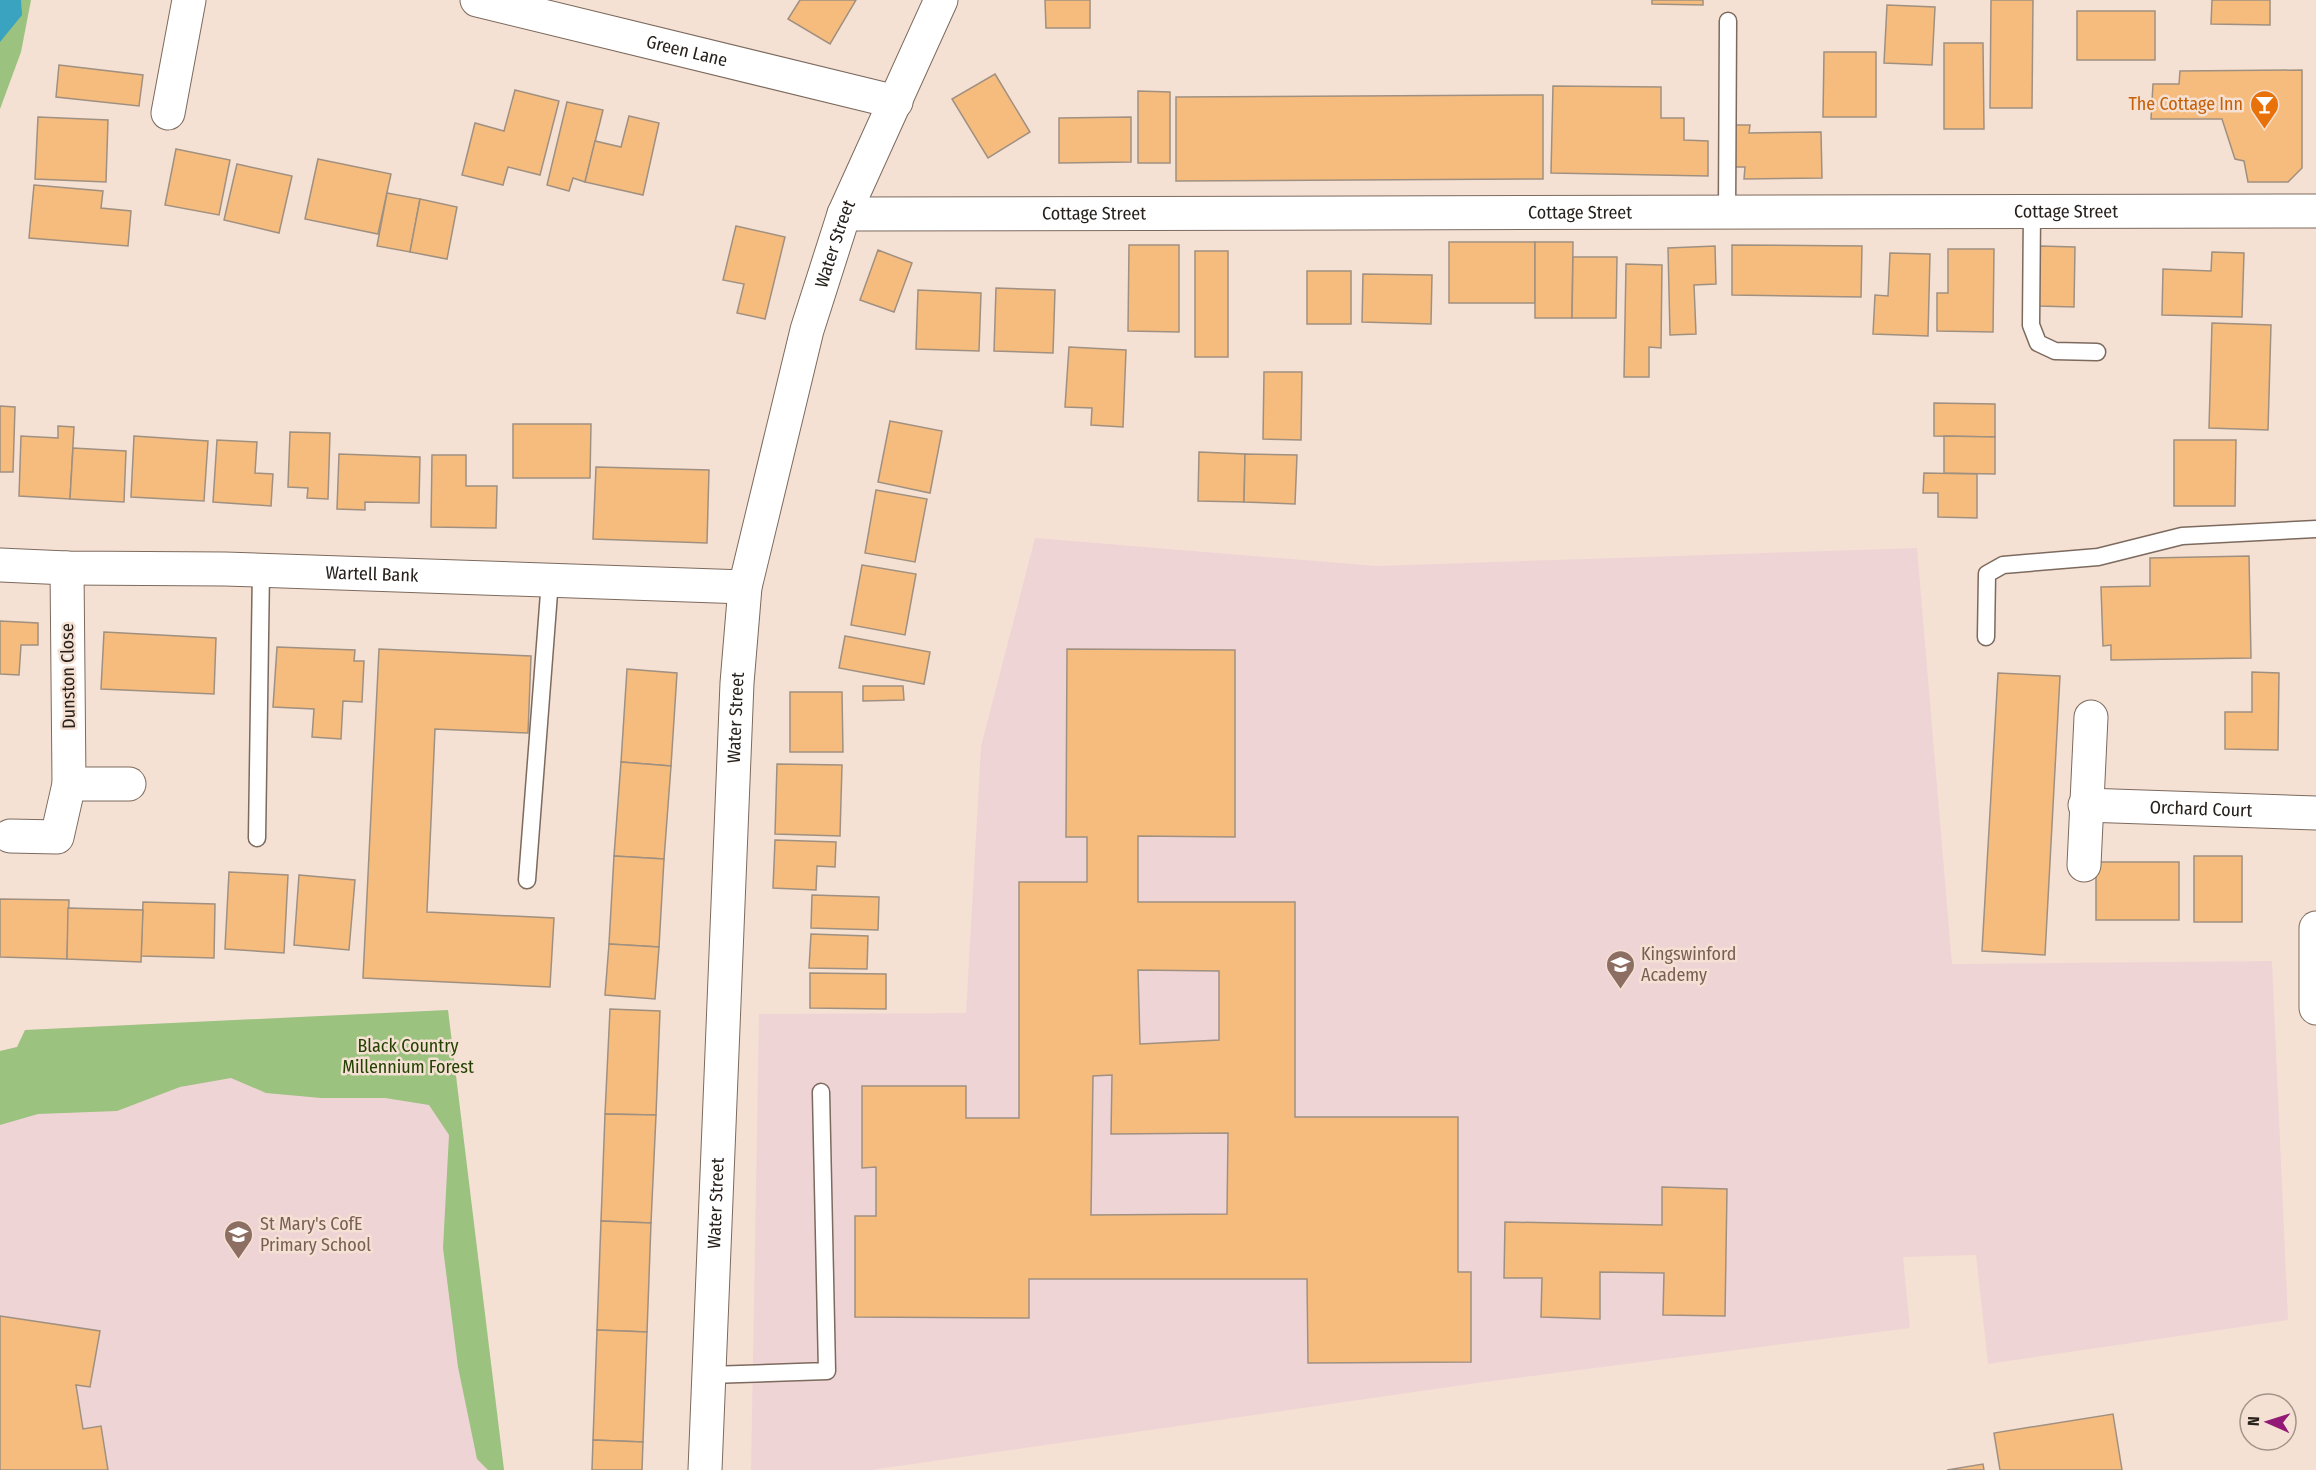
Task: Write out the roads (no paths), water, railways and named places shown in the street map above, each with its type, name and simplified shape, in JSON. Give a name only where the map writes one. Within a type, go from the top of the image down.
[{"type":"street","points":[[168,113],[189,0]]},
{"type":"street","name":"Green Lane","points":[[477,0],[896,102]]},
{"type":"street","name":"Water Street","points":[[705,1470],[737,683],[745,587],[807,330],[844,214],[941,0]]},
{"type":"street","name":"Cottage Street","points":[[844,214],[2316,210]]},
{"type":"street","name":"Wartell Bank","points":[[0,565],[261,570],[745,587]]},
{"type":"street","name":"Dunston Close","points":[[10,836],[57,837],[69,784],[67,568]]},
{"type":"street","points":[[2084,865],[2085,805],[2091,717]]},
{"type":"street","points":[[69,784],[129,784]]},
{"type":"street","name":"Orchard Court","points":[[2085,805],[2316,813]]},
{"type":"street","points":[[2315,946],[2316,1008]]},
{"type":"lane","points":[[1727,212],[1728,21]]},
{"type":"lane","points":[[2032,211],[2031,325],[2038,343],[2055,351],[2097,352]]},
{"type":"lane","points":[[1986,637],[1987,574],[2003,565],[2098,557],[2182,536],[2316,529]]},
{"type":"lane","points":[[257,838],[261,570]]},
{"type":"lane","points":[[527,880],[550,580]]},
{"type":"lane","points":[[709,1375],[827,1371],[821,1092]]},
{"type":"water","points":[[0,0],[21,0],[22,15],[0,42]]},
{"type":"place","name":"The Cottage Inn","points":[[2264,130]]},
{"type":"place","name":"Kingswinford Academy","points":[[1620,990]]},
{"type":"place","name":"St Mary's CofE Primary School","points":[[239,1260]]},
{"type":"park label","name":"Black Country Millennium Forest","points":[[408,1056]]}]
